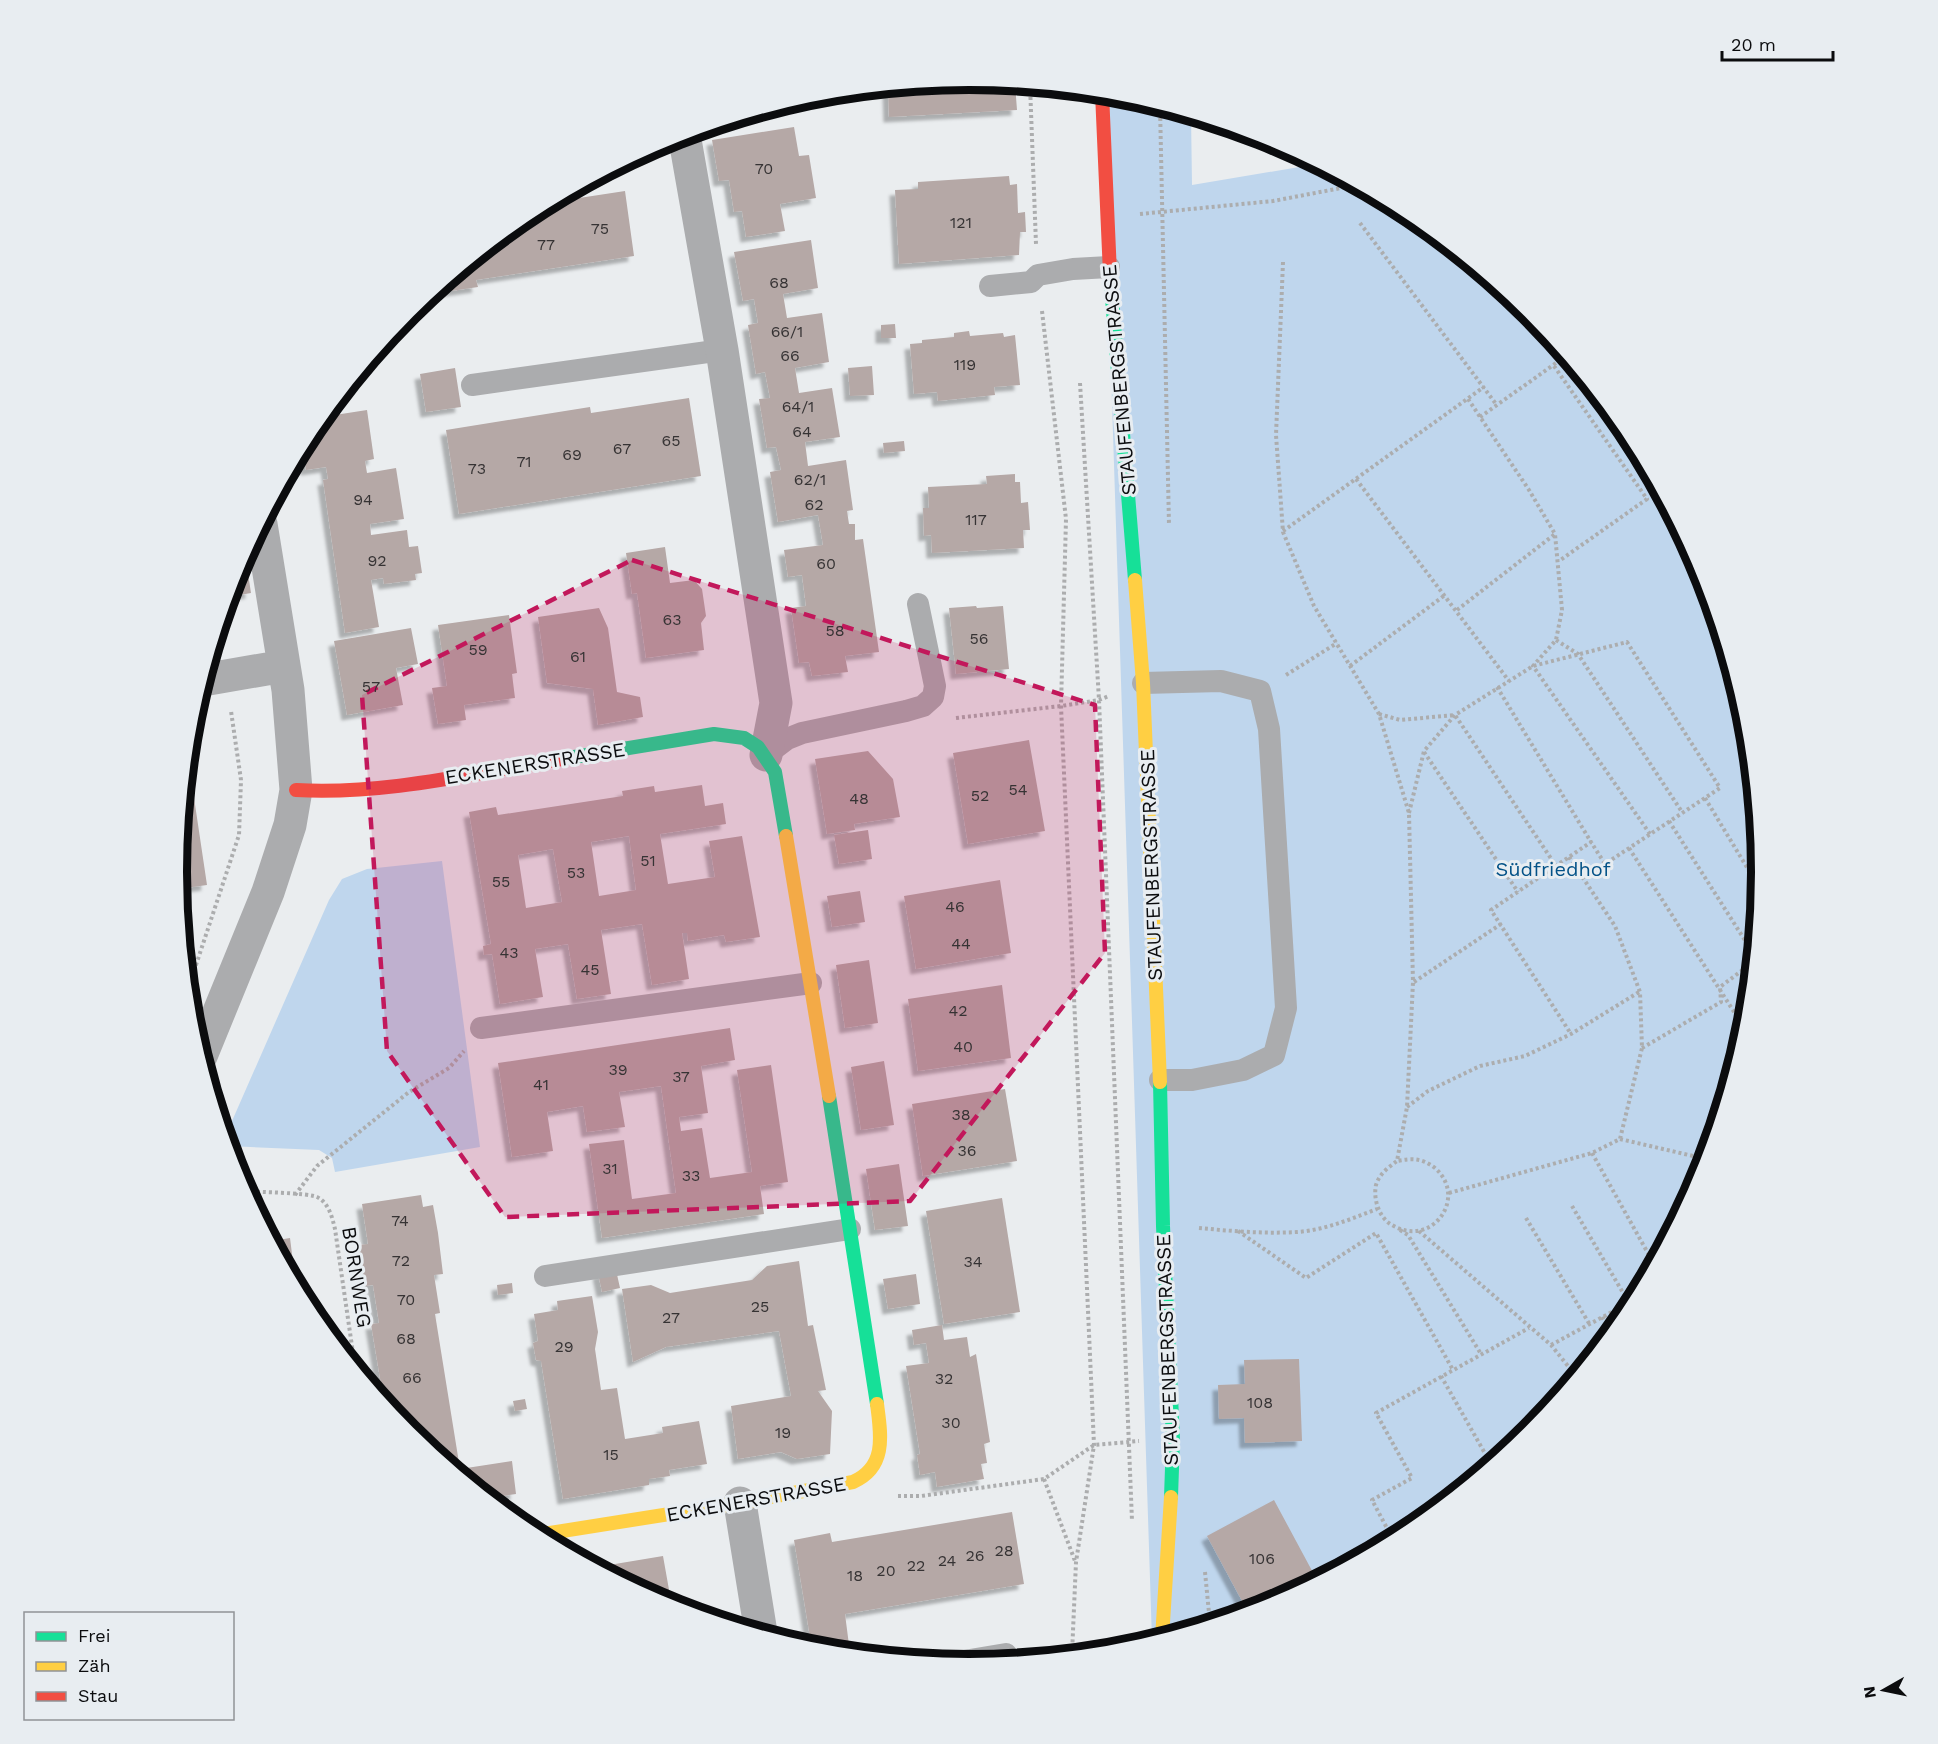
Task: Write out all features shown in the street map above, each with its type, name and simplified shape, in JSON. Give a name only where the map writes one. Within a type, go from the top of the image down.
[{"type":"street","name":"STAUFENBERGSTRASSE","points":[[1102,102],[1109,267],[1143,683],[1160,1080],[1162,1226],[1173,1438],[1169,1548],[1163,1629]]},
{"type":"street","points":[[686,144],[722,350],[776,703],[766,755]]},
{"type":"street","points":[[206,1043],[268,892],[290,825],[296,790],[284,666],[263,537]]},
{"type":"street","points":[[214,678],[284,666]]},
{"type":"street","name":"ECKENERSTRASSE","points":[[296,790],[335,792],[385,788],[714,734],[734,734],[754,744],[766,755],[775,772],[811,983],[878,1413],[877,1459],[869,1474],[838,1485],[552,1533]]},
{"type":"street","points":[[740,1503],[760,1625]]},
{"type":"lane","points":[[990,286],[1031,282],[1038,275],[1073,269],[1109,267]]},
{"type":"lane","points":[[472,386],[722,350]]},
{"type":"lane","points":[[766,755],[787,739],[802,733],[906,711],[923,706],[933,697],[935,686],[918,604]]},
{"type":"lane","points":[[1143,683],[1221,681],[1260,691],[1269,729],[1286,1008],[1274,1055],[1243,1070],[1192,1080],[1160,1080]]},
{"type":"lane","points":[[481,1029],[811,983]]},
{"type":"lane","points":[[545,1276],[850,1229]]},
{"type":"path","points":[[1030,93],[1038,275],[1066,519],[1061,706],[1094,1444],[1076,1562],[1072,1647]]},
{"type":"path","points":[[1160,114],[1161,213],[1273,201],[1345,187]]},
{"type":"path","points":[[1360,223],[1496,404]]},
{"type":"path","points":[[1283,262],[1276,435],[1283,532],[1314,606],[1379,714],[1409,813]]},
{"type":"path","points":[[1480,417],[1561,360]]},
{"type":"path","points":[[1554,366],[1647,499],[1559,561]]},
{"type":"path","points":[[1079,377],[1099,700],[1132,1530]]},
{"type":"path","points":[[1283,532],[1484,387]]},
{"type":"path","points":[[1397,1161],[1407,1107],[1413,982],[1409,813],[1424,752],[1455,715],[1533,666],[1556,640],[1562,610],[1555,534],[1529,490],[1468,399]]},
{"type":"path","points":[[1356,479],[1509,681]]},
{"type":"path","points":[[1456,610],[1555,534]]},
{"type":"path","points":[[1350,666],[1445,595]]},
{"type":"path","points":[[1556,640],[1578,654],[1682,812]]},
{"type":"path","points":[[1497,687],[1605,864],[1720,788],[1627,642],[1533,666]]},
{"type":"path","points":[[1260,691],[1336,643]]},
{"type":"path","points":[[1533,666],[1650,834]]},
{"type":"path","points":[[194,972],[240,835],[241,780],[214,678]]},
{"type":"path","points":[[923,706],[937,716],[950,719],[1099,700],[1143,683]]},
{"type":"path","points":[[1379,714],[1400,720],[1455,715]]},
{"type":"path","points":[[1455,715],[1556,866]]},
{"type":"path","points":[[1424,752],[1518,892]]},
{"type":"path","points":[[1704,798],[1751,874]]},
{"type":"path","points":[[1669,821],[1747,942]]},
{"type":"path","points":[[1570,1034],[1491,910],[1591,842]]},
{"type":"path","points":[[1629,848],[1737,1016]]},
{"type":"path","points":[[1569,857],[1615,926],[1640,992],[1642,1048],[1620,1139]]},
{"type":"path","points":[[1413,982],[1501,924]]},
{"type":"path","points":[[1720,987],[1745,969]]},
{"type":"path","points":[[1642,1048],[1721,1002],[1720,987]]},
{"type":"path","points":[[1407,1107],[1428,1091],[1480,1066],[1525,1056],[1570,1034],[1640,992]]},
{"type":"path","points":[[295,1195],[317,1166],[409,1092],[449,1068],[481,1029]]},
{"type":"path","points":[[1449,1193],[1592,1152],[1620,1139],[1696,1157]]},
{"type":"path","points":[[1592,1152],[1650,1256]]},
{"type":"path","points":[[1399,1230],[1419,1231],[1434,1225],[1444,1213],[1449,1193],[1444,1176],[1425,1161],[1411,1158],[1397,1161],[1384,1171],[1376,1185],[1377,1209],[1386,1222],[1399,1230],[1408,1235],[1481,1354]]},
{"type":"path","name":"BORNWEG","points":[[256,1192],[315,1196],[325,1204],[332,1215],[353,1353]]},
{"type":"path","points":[[1572,1206],[1625,1296]]},
{"type":"path","points":[[1162,1226],[1298,1232],[1336,1224],[1377,1209]]},
{"type":"path","points":[[1526,1218],[1590,1324]]},
{"type":"path","points":[[1238,1231],[1306,1278],[1376,1233],[1453,1370]]},
{"type":"path","points":[[1419,1231],[1551,1346],[1571,1370]]},
{"type":"path","points":[[1551,1346],[1617,1309]]},
{"type":"path","points":[[1602,1317],[1606,1324]]},
{"type":"path","points":[[1389,1531],[1372,1500],[1412,1478],[1376,1413],[1529,1328]]},
{"type":"path","points":[[1441,1376],[1487,1458]]},
{"type":"path","points":[[869,1474],[882,1487],[898,1496],[921,1496],[1044,1479],[1094,1444],[1173,1438]]},
{"type":"path","points":[[1044,1479],[1076,1562]]},
{"type":"highlighted area","points":[[632,560],[1095,705],[1105,953],[910,1201],[505,1217],[387,1051],[362,695]]},
{"type":"green space","name":"Südfriedhof","points":[[1102,102],[1191,123],[1192,185],[1304,166],[1360,195],[1403,222],[1485,284],[1557,356],[1619,438],[1646,481],[1691,573],[1709,621],[1736,719],[1749,821],[1751,872],[1744,974],[1736,1025],[1709,1123],[1670,1218],[1646,1263],[1589,1348],[1557,1388],[1485,1460],[1403,1522],[1315,1573],[1268,1594],[1220,1612],[1152,1632]]},
{"type":"green space","points":[[442,861],[480,1147],[335,1172],[332,1158],[319,1150],[238,1146],[230,1126],[329,900],[342,879],[367,869]]},
{"type":"building","points":[[969,90],[1016,92],[1017,110],[889,117],[888,95]]},
{"type":"building","points":[[794,127],[799,156],[809,155],[816,198],[780,204],[785,231],[746,237],[742,211],[734,212],[729,180],[719,181],[712,140]]},
{"type":"building","points":[[1009,176],[1010,185],[1017,184],[1018,213],[1025,212],[1026,232],[1020,232],[1019,255],[899,264],[895,190],[918,189],[918,182]]},
{"type":"building","points":[[625,191],[634,256],[476,280],[478,287],[445,292],[493,252],[571,199]]},
{"type":"building","points":[[811,240],[818,288],[783,294],[787,318],[822,313],[829,362],[795,368],[799,393],[832,388],[840,437],[805,442],[808,466],[846,460],[853,510],[847,511],[849,524],[855,524],[855,540],[863,539],[879,652],[845,656],[848,672],[812,676],[809,662],[799,663],[791,608],[806,606],[802,575],[788,577],[784,550],[823,545],[818,515],[778,522],[770,472],[781,470],[776,447],[767,448],[759,399],[770,398],[765,372],[756,374],[748,325],[758,323],[754,299],[743,301],[734,252]]},
{"type":"building","points":[[895,324],[896,338],[881,338],[881,325]]},
{"type":"building","points":[[969,331],[970,336],[1003,333],[1004,337],[1015,335],[1020,385],[994,387],[995,395],[938,401],[937,392],[914,394],[910,344],[922,343],[922,340],[954,337],[954,333]]},
{"type":"building","points":[[872,366],[874,395],[850,396],[848,368]]},
{"type":"building","points":[[455,368],[461,407],[426,412],[420,374]]},
{"type":"building","points":[[689,398],[701,476],[459,514],[446,430],[590,407],[591,413]]},
{"type":"building","points":[[367,410],[374,459],[365,461],[367,473],[396,468],[404,519],[370,524],[371,535],[407,530],[409,547],[418,546],[422,573],[415,574],[416,580],[384,584],[383,578],[371,580],[379,627],[345,633],[323,480],[328,479],[326,467],[306,470],[305,461],[336,415]]},
{"type":"building","points":[[904,441],[905,451],[884,453],[883,443]]},
{"type":"building","points":[[1015,474],[1015,482],[1020,482],[1021,503],[1028,502],[1030,530],[1023,530],[1024,548],[932,553],[931,535],[924,536],[923,508],[929,508],[928,487],[987,484],[986,476]]},
{"type":"building","points":[[665,547],[670,583],[694,580],[702,589],[706,616],[701,623],[704,650],[646,658],[637,593],[632,594],[626,553]]},
{"type":"building","points":[[248,571],[251,593],[239,595]]},
{"type":"building","points":[[976,606],[977,608],[1003,606],[1009,669],[956,674],[949,608]]},
{"type":"building","points":[[599,608],[608,628],[617,692],[640,697],[643,717],[598,725],[593,689],[547,683],[538,617]]},
{"type":"building","points":[[509,615],[517,673],[512,674],[515,698],[464,705],[466,720],[438,724],[432,688],[447,686],[438,625]]},
{"type":"building","points":[[411,628],[418,664],[396,668],[403,705],[347,715],[334,641]]},
{"type":"building","points":[[1029,740],[1045,831],[968,844],[953,753]]},
{"type":"building","points":[[868,751],[893,779],[900,817],[854,824],[855,830],[827,834],[815,759]]},
{"type":"building","points":[[702,785],[705,806],[723,803],[726,824],[660,834],[668,884],[715,877],[709,841],[742,836],[760,937],[726,942],[724,935],[688,941],[687,933],[682,933],[689,979],[652,985],[642,924],[601,930],[611,994],[577,999],[568,944],[535,949],[543,997],[500,1004],[492,954],[484,955],[483,946],[491,944],[469,812],[496,807],[498,815],[623,796],[622,791],[654,786],[655,792]],"holes":[[[629,836],[636,890],[599,896],[591,842]],[[553,849],[562,902],[526,908],[518,855]]]},
{"type":"building","points":[[192,787],[207,885],[188,888]]},
{"type":"building","points":[[868,830],[872,859],[839,864],[834,835]]},
{"type":"building","points":[[1000,880],[1011,953],[916,969],[904,896]]},
{"type":"building","points":[[860,891],[865,922],[832,927],[827,896]]},
{"type":"building","points":[[869,960],[878,1023],[845,1028],[836,965]]},
{"type":"building","points":[[1002,985],[1011,1058],[918,1071],[908,999]]},
{"type":"building","points":[[730,1028],[735,1060],[701,1066],[708,1113],[679,1117],[681,1131],[702,1128],[710,1178],[752,1172],[737,1070],[771,1065],[788,1182],[760,1186],[764,1214],[602,1238],[589,1144],[624,1140],[632,1199],[676,1193],[661,1086],[619,1092],[625,1127],[587,1132],[583,1106],[547,1112],[553,1151],[512,1157],[498,1063]]},
{"type":"building","points":[[884,1061],[894,1125],[861,1130],[851,1067]]},
{"type":"building","points":[[1005,1089],[1017,1161],[923,1176],[912,1104]]},
{"type":"building","points":[[899,1164],[908,1226],[875,1230],[866,1169]]},
{"type":"building","points":[[421,1195],[423,1207],[433,1205],[443,1274],[434,1275],[440,1313],[435,1314],[459,1465],[416,1425],[382,1389],[371,1324],[379,1323],[373,1285],[365,1286],[358,1245],[368,1244],[362,1204]]},
{"type":"building","points":[[1002,1198],[1020,1312],[944,1324],[926,1211]]},
{"type":"building","points":[[290,1238],[293,1265],[292,1263],[280,1240]]},
{"type":"building","points":[[799,1261],[808,1326],[813,1325],[826,1390],[818,1391],[832,1411],[830,1454],[797,1459],[781,1452],[738,1459],[731,1406],[791,1396],[779,1331],[666,1347],[633,1362],[622,1289],[651,1285],[670,1293],[752,1280],[767,1266]]},
{"type":"building","points":[[616,1270],[620,1288],[602,1292],[598,1273]]},
{"type":"building","points":[[916,1274],[920,1304],[888,1309],[883,1279]]},
{"type":"building","points":[[512,1283],[513,1293],[498,1295],[497,1285]]},
{"type":"building","points":[[592,1296],[598,1332],[595,1349],[601,1390],[617,1388],[625,1439],[663,1433],[662,1427],[699,1421],[707,1464],[669,1470],[670,1476],[649,1479],[649,1485],[563,1499],[541,1361],[536,1360],[533,1343],[538,1341],[534,1314],[558,1310],[557,1301]]},
{"type":"building","points":[[942,1325],[944,1340],[967,1337],[970,1357],[976,1354],[990,1442],[984,1444],[987,1463],[981,1464],[984,1479],[937,1487],[935,1472],[920,1475],[917,1455],[920,1454],[906,1366],[929,1363],[926,1343],[914,1345],[912,1330]]},
{"type":"building","points":[[1299,1359],[1302,1441],[1245,1443],[1244,1418],[1219,1419],[1218,1385],[1245,1384],[1244,1360]]},
{"type":"building","points":[[525,1399],[527,1409],[515,1411],[513,1401]]},
{"type":"building","points":[[512,1461],[516,1494],[499,1496],[464,1468]]},
{"type":"building","points":[[1274,1500],[1314,1574],[1243,1603],[1207,1536]]},
{"type":"building","points":[[1012,1512],[1024,1584],[845,1614],[849,1644],[816,1639],[810,1638],[794,1540],[830,1533],[832,1542]]},
{"type":"building","points":[[663,1556],[670,1594],[623,1573],[608,1565]]},
{"type":"traffic: fast","points":[[1110,274],[1135,580]]},
{"type":"traffic: fast","points":[[562,759],[714,734],[744,738],[758,747],[775,772],[786,836]]},
{"type":"traffic: fast","points":[[1160,1082],[1163,1226],[1173,1439],[1171,1497]]},
{"type":"traffic: fast","points":[[829,1096],[877,1404]]},
{"type":"traffic: slow","points":[[1135,580],[1143,683],[1160,1082]]},
{"type":"traffic: slow","points":[[786,836],[829,1096]]},
{"type":"traffic: slow","points":[[552,1533],[853,1482],[864,1476],[877,1459],[880,1438],[877,1404]]},
{"type":"traffic: slow","points":[[1163,1629],[1171,1497]]},
{"type":"traffic: jam","points":[[1102,102],[1110,274]]},
{"type":"traffic: jam","points":[[296,790],[329,791],[396,786],[562,759]]}]
